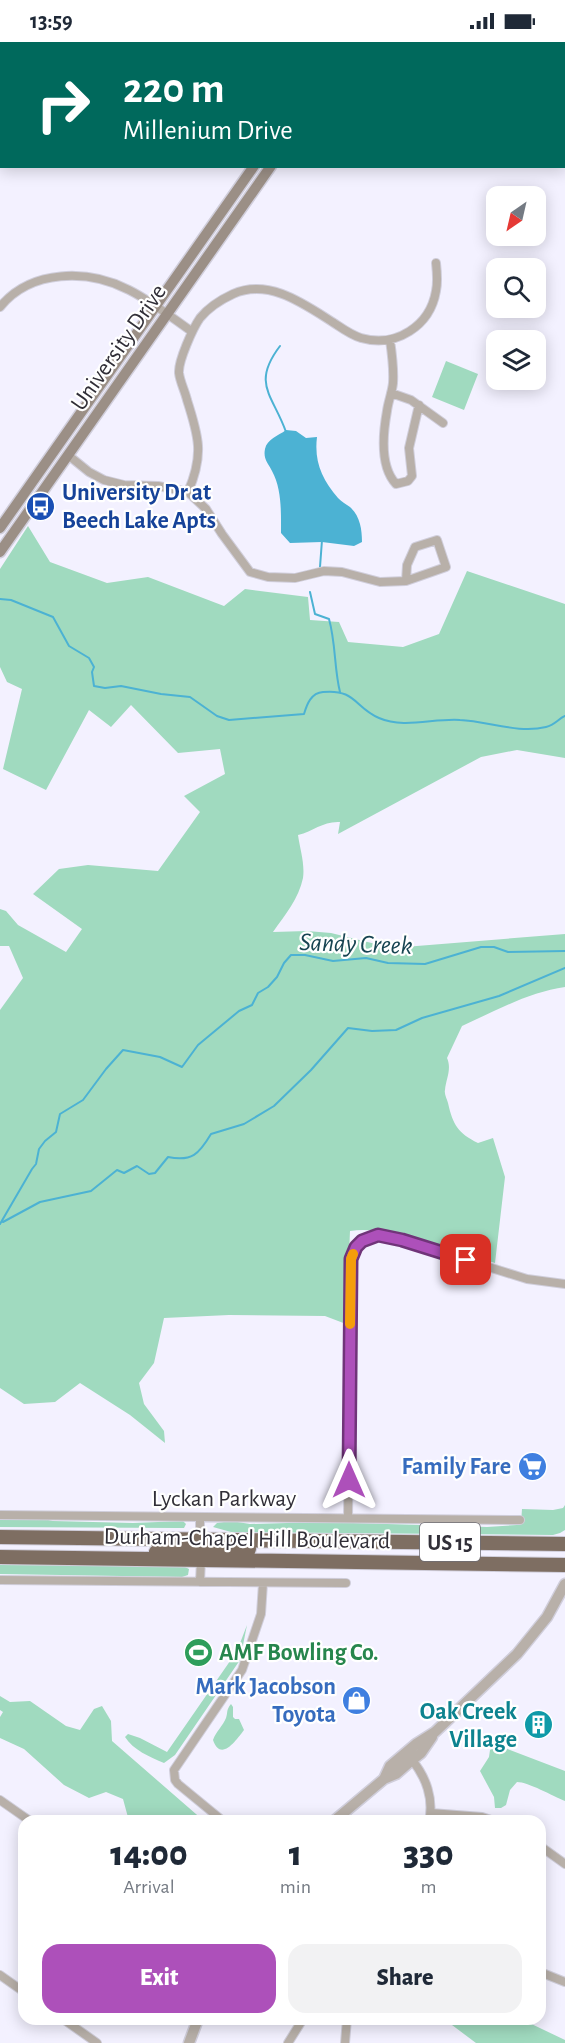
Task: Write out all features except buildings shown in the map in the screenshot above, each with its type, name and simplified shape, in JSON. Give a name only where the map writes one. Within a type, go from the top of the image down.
[{"type":"highway","name":"Durham-Chapel Hill Boulevard","points":[[0,1537],[565,1544]]},
{"type":"highway","points":[[100,1559],[193,1549],[198,1546],[200,1540]]},
{"type":"highway","points":[[201,1560],[207,1553],[216,1550],[334,1541]]},
{"type":"highway","name":"Durham-Chapel Hill Boulevard","points":[[0,1557],[565,1565]]},
{"type":"main road","name":"University Drive","points":[[0,528],[253,168]]},
{"type":"main road","name":"University Drive","points":[[0,552],[270,168]]},
{"type":"street","points":[[188,492],[199,464],[198,441],[179,372],[191,331],[208,310],[225,298],[242,291],[266,289],[301,302],[350,334],[371,340],[390,340],[409,333],[417,327],[430,307],[436,291],[436,263]]},
{"type":"street","points":[[0,306],[24,286],[49,278],[80,277],[111,282],[131,291],[191,331]]},
{"type":"street","points":[[390,340],[393,357],[385,450],[389,477],[396,484],[408,481],[412,476],[409,448],[418,405]]},
{"type":"street","points":[[391,393],[418,405],[443,423]]},
{"type":"street","points":[[68,455],[89,472],[104,480],[124,485],[158,486],[188,492],[206,509],[250,572],[268,577],[295,578],[324,571],[342,572],[380,582],[406,581],[446,567],[437,540],[415,547],[407,565],[406,581]]},
{"type":"street","points":[[348,1518],[351,1259],[356,1247],[362,1241],[378,1235],[402,1240],[527,1279],[565,1284]]},
{"type":"street","name":"Lyckan Parkway","points":[[0,1515],[520,1520]]},
{"type":"street","points":[[200,1518],[200,1540]]},
{"type":"street","points":[[200,1582],[201,1560]]},
{"type":"street","points":[[0,1580],[346,1583]]},
{"type":"street","points":[[216,1815],[178,1784],[174,1770],[242,1670],[261,1614],[263,1582]]},
{"type":"street","points":[[384,1779],[390,1766],[416,1744],[435,1732],[524,1647],[547,1617],[565,1584]]},
{"type":"street","points":[[341,1815],[384,1779],[396,1774],[421,1753],[435,1732]]},
{"type":"street","points":[[412,1760],[426,1780],[431,1802],[430,1815]]},
{"type":"street","points":[[0,1800],[21,1815]]},
{"type":"street","points":[[546,1850],[565,1863]]},
{"type":"street","points":[[546,1974],[565,1982]]},
{"type":"street","points":[[0,1975],[18,1988]]},
{"type":"street","points":[[72,2025],[97,2043]]},
{"type":"street","points":[[189,2043],[196,2025]]},
{"type":"street","points":[[288,2043],[299,2025]]},
{"type":"street","points":[[345,2043],[346,2025]]},
{"type":"green space","points":[[446,361],[478,374],[464,410],[432,397]]},
{"type":"green space","points":[[28,526],[50,562],[107,583],[148,577],[224,606],[245,589],[308,597],[310,620],[339,622],[348,642],[403,647],[439,634],[467,571],[565,604],[565,758],[517,750],[481,757],[338,834],[340,822],[329,823],[298,835],[303,862],[303,878],[295,899],[273,932],[331,933],[392,948],[565,934],[565,987],[525,998],[462,1026],[447,1058],[449,1070],[445,1093],[454,1123],[461,1132],[478,1143],[493,1138],[505,1177],[495,1263],[404,1235],[367,1230],[350,1231],[346,1324],[325,1316],[229,1315],[164,1318],[154,1363],[139,1383],[144,1404],[164,1431],[165,1443],[130,1415],[80,1383],[55,1402],[24,1404],[0,1388],[0,1010],[23,978],[9,946],[0,946],[0,909],[6,911],[18,925],[66,952],[82,929],[33,894],[59,869],[88,865],[158,871],[200,812],[184,796],[225,774],[220,749],[178,753],[131,705],[111,727],[89,710],[46,790],[3,769],[22,689],[7,682],[0,667],[0,569]]},
{"type":"green space","points":[[565,1505],[565,1530],[553,1535],[231,1532],[213,1527],[217,1523],[231,1521],[250,1524],[320,1522],[487,1527],[521,1523],[522,1509],[553,1510],[563,1508]]},
{"type":"green space","points":[[0,1517],[133,1523],[183,1521],[186,1524],[184,1528],[0,1527]]},
{"type":"green space","points":[[0,1565],[183,1566],[189,1569],[188,1575],[182,1577],[0,1574]]},
{"type":"green space","points":[[247,1625],[240,1660],[175,1755],[164,1763],[132,1746],[125,1737],[128,1734],[167,1752],[237,1651]]},
{"type":"green space","points":[[0,1696],[10,1702],[30,1701],[66,1726],[80,1730],[94,1709],[102,1706],[111,1721],[112,1741],[197,1815],[127,1815],[123,1799],[106,1792],[89,1798],[64,1785],[24,1749],[0,1738],[0,1717],[3,1712],[0,1710]]},
{"type":"green space","points":[[231,1704],[233,1717],[239,1719],[244,1730],[229,1747],[220,1749],[216,1747],[213,1740],[225,1721]]},
{"type":"green space","points":[[497,1745],[565,1771],[565,1801],[517,1782],[510,1790],[506,1805],[495,1808],[494,1797],[480,1771],[489,1757],[490,1750]]},
{"type":"green space","points":[[452,2025],[534,2025],[565,2040],[565,2043],[476,2043]]},
{"type":"water","points":[[286,430],[296,431],[306,438],[317,437],[316,446],[320,470],[338,498],[356,514],[361,528],[362,542],[354,546],[322,542],[290,543],[281,533],[279,493],[275,478],[266,461],[265,452],[268,443]]},
{"type":"waterway","points":[[280,346],[271,359],[266,380],[267,389],[286,432]]},
{"type":"waterway","points":[[320,567],[322,540]]},
{"type":"waterway","points":[[310,592],[315,614],[329,619],[340,692]]},
{"type":"waterway","points":[[0,599],[11,600],[53,617],[69,646],[89,658],[94,667],[92,672],[94,686],[105,688],[121,686],[190,697],[217,716],[229,720],[304,714],[315,694],[323,692],[342,693],[371,714],[399,723],[460,720],[535,729],[549,726],[565,716]]},
{"type":"waterway","name":"Sandy Creek","points":[[0,1224],[36,1164],[39,1149],[56,1132],[60,1114],[83,1100],[123,1050],[160,1057],[182,1067],[198,1045],[239,1011],[252,1005],[258,993],[268,987],[277,977],[291,955],[305,955],[333,961],[366,958],[388,963],[425,964],[481,947],[494,947],[508,952],[565,951]]},
{"type":"waterway","points":[[3,1222],[40,1202],[91,1191],[117,1170],[124,1173],[137,1166],[149,1174],[155,1173],[168,1157],[183,1158],[194,1155],[203,1147],[211,1134],[244,1124],[274,1106],[311,1070],[348,1028],[372,1031],[396,1030],[422,1018],[499,996],[565,968]]},
{"type":"slow traffic","points":[[350,1324],[353,1254]]},
{"type":"place","name":"University Dr at Beech Lake Apts","points":[[41,506]]},
{"type":"place","name":"Family Fare","points":[[532,1466]]},
{"type":"place","name":"AMF Bowling Co.","points":[[198,1652]]},
{"type":"place","name":"Mark Jacobson Toyota","points":[[357,1700]]},
{"type":"place","name":"Oak Creek Village","points":[[538,1725]]},
{"type":"route","points":[[349,1480],[351,1259],[356,1247],[362,1241],[378,1235],[466,1260]]}]
